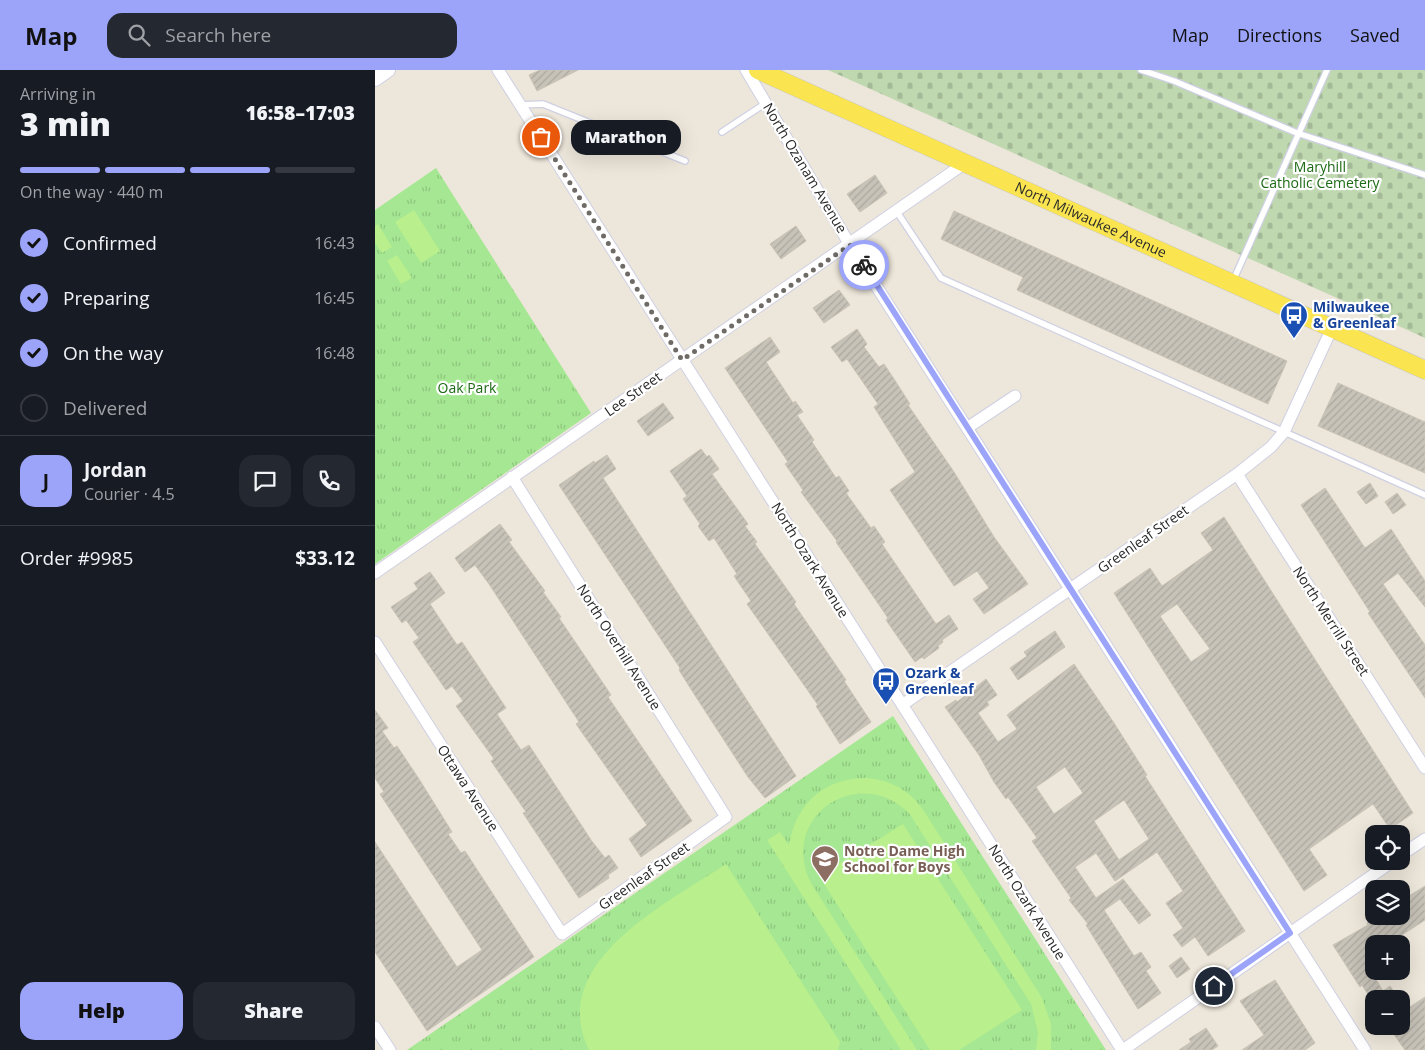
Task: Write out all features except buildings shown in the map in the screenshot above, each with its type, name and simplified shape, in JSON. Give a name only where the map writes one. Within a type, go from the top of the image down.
[{"type":"main road","name":"North Milwaukee Avenue","points":[[758,70],[1425,370]]},
{"type":"street","points":[[375,79],[388,70]]},
{"type":"street","name":"North Ozark Avenue","points":[[498,70],[1123,1050]]},
{"type":"street","name":"North Ozanam Avenue","points":[[746,70],[850,245],[1365,1050]]},
{"type":"street","name":"Lee Street","points":[[375,573],[850,245],[965,163]]},
{"type":"street","name":"Greenleaf Street","points":[[902,705],[1237,474],[1271,446],[1284,432],[1332,328]]},
{"type":"street","points":[[967,428],[1015,396]]},
{"type":"street","name":"North Merrill Street","points":[[1237,474],[1425,768]]},
{"type":"street","name":"North Overhill Avenue","points":[[512,477],[726,817]]},
{"type":"street","name":"Ottawa Avenue","points":[[375,642],[562,934]]},
{"type":"street","name":"Greenleaf Street","points":[[562,934],[726,817]]},
{"type":"street","points":[[1410,849],[1425,839]]},
{"type":"street","points":[[1123,1050],[1380,870]]},
{"type":"street","points":[[375,1027],[390,1050]]},
{"type":"lane","points":[[1141,70],[1174,81],[1297,132],[1425,175]]},
{"type":"lane","points":[[1232,283],[1297,132],[1327,70]]},
{"type":"lane","points":[[722,132],[766,103]]},
{"type":"lane","points":[[520,105],[543,104],[685,161]]},
{"type":"lane","points":[[897,212],[941,278],[1425,495]]},
{"type":"green space","name":"Maryhill Catholic Cemetery","points":[[828,70],[1425,70],[1425,338],[1346,302]]},
{"type":"green space","name":"Oak Park","points":[[436,168],[591,413],[375,564],[375,210]]},
{"type":"green space","points":[[414,210],[440,251],[421,263],[395,222]]},
{"type":"green space","points":[[378,224],[392,247],[382,253],[375,243],[375,226]]},
{"type":"green space","points":[[397,255],[412,278],[401,284],[387,261]]},
{"type":"green space","name":"Notre Dame High School for Boys","points":[[893,716],[1106,1050],[407,1050]]},
{"type":"green space","points":[[868,778],[893,784],[900,788],[913,798],[924,811],[1042,998],[1051,1024],[1051,1050],[1036,1050],[1038,1032],[1031,1004],[909,813],[889,799],[867,794],[846,796],[828,805],[814,819],[805,838],[804,859],[811,883],[917,1050],[901,1050],[767,840],[780,832],[789,845],[798,817],[815,795],[838,782]]},
{"type":"green space","points":[[903,824],[1022,1010],[959,1050],[930,1050],[819,876]]},
{"type":"green space","points":[[726,864],[840,1042],[838,1050],[589,1050],[580,1018],[584,989],[598,963],[620,939],[646,917]]},
{"type":"way so far","points":[[541,137],[682,360],[850,245],[864,265]]},
{"type":"place","name":"Marathon","points":[[541,137]]},
{"type":"place","name":"Milwaukee & Greenleaf","points":[[1294,339]]},
{"type":"place","name":"Ozark & Greenleaf","points":[[886,705]]},
{"type":"place","name":"Notre Dame High School for Boys","points":[[825,883]]},
{"type":"route","points":[[864,265],[1290,933],[1214,986]]}]
